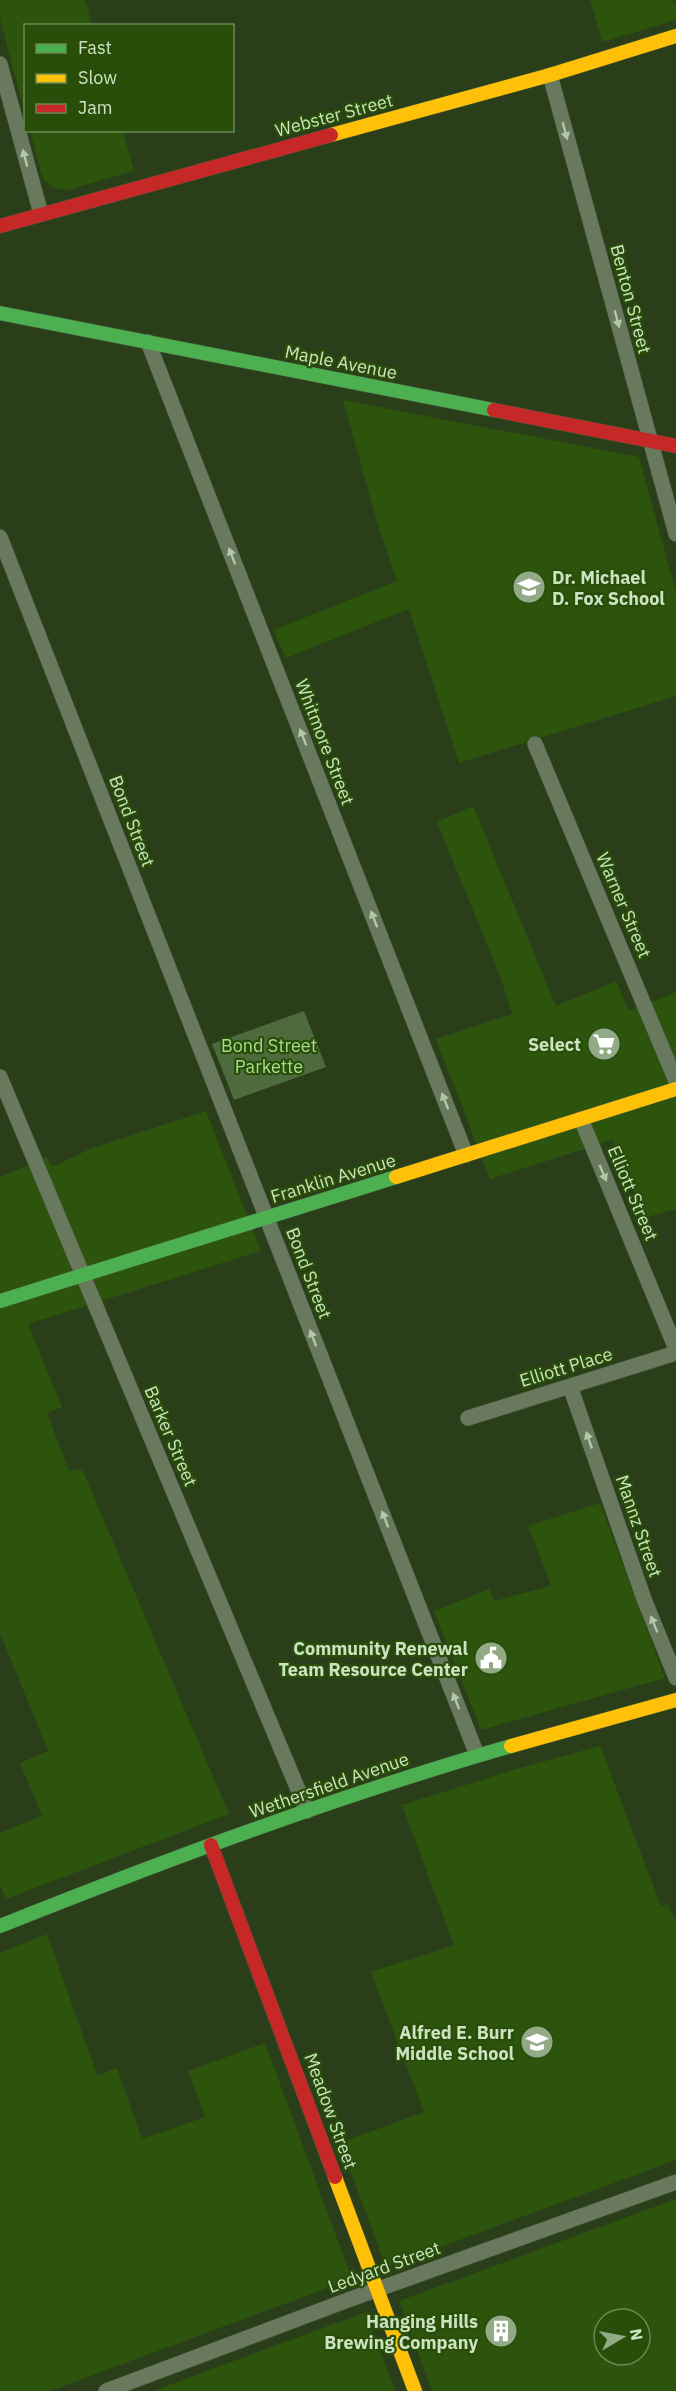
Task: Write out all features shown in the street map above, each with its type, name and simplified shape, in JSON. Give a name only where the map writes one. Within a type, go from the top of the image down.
[{"type":"main road","name":"Webster Street","points":[[0,226],[550,75],[676,36]]},
{"type":"main road","name":"Maple Avenue","points":[[0,313],[676,446]]},
{"type":"main road","name":"Franklin Avenue","points":[[0,1301],[676,1089]]},
{"type":"main road","name":"Wethersfield Avenue","points":[[0,1926],[211,1845],[307,1811],[477,1755],[676,1700]]},
{"type":"main road","name":"Meadow Street","points":[[211,1845],[415,2391]]},
{"type":"street","points":[[0,64],[41,214]]},
{"type":"street","name":"Benton Street","points":[[550,75],[676,534]]},
{"type":"street","name":"Whitmore Street","points":[[148,342],[466,1155]]},
{"type":"street","name":"Bond Street","points":[[0,537],[477,1755]]},
{"type":"street","name":"Warner Street","points":[[535,744],[676,1081]]},
{"type":"street","name":"Barker Street","points":[[0,1077],[307,1811]]},
{"type":"street","name":"Elliott Street","points":[[581,1119],[676,1351]]},
{"type":"street","name":"Elliott Place","points":[[468,1418],[676,1351]]},
{"type":"street","name":"Mannz Street","points":[[570,1386],[644,1599],[676,1678]]},
{"type":"street","name":"Ledyard Street","points":[[106,2391],[676,2182]]},
{"type":"shaded area","points":[[0,0],[85,0],[92,24],[24,24],[24,110],[0,19]]},
{"type":"shaded area","points":[[590,0],[671,0],[676,4],[676,20],[602,42]]},
{"type":"shaded area","points":[[30,132],[123,132],[134,171],[67,190],[54,188],[45,181]]},
{"type":"shaded area","name":"Dr. Michael D. Fox School","points":[[343,400],[639,457],[676,592],[676,696],[459,763],[409,609],[286,658],[273,630],[397,581],[378,525]]},
{"type":"shaded area","points":[[473,806],[556,1006],[616,981],[629,1011],[676,992],[676,1209],[644,1218],[612,1140],[490,1179],[436,1039],[512,1014],[501,979],[437,822]]},
{"type":"shaded area","points":[[206,1111],[261,1251],[28,1324],[62,1407],[47,1413],[69,1471],[82,1469],[229,1814],[6,1899],[0,1885],[0,1833],[42,1816],[20,1763],[48,1751],[0,1633],[0,1177],[47,1157],[52,1167],[92,1148]]},
{"type":"shaded area","points":[[600,1503],[665,1678],[481,1730],[434,1611],[489,1589],[494,1601],[551,1586],[528,1526]]},
{"type":"shaded area","name":"Alfred E. Burr Middle School","points":[[600,1746],[661,1906],[667,1904],[676,1922],[676,2160],[386,2267],[340,2143],[424,2112],[371,1972],[454,1945],[402,1805]]},
{"type":"shaded area","points":[[47,1934],[97,2075],[117,2068],[142,2139],[205,2117],[188,2071],[265,2043],[352,2279],[50,2391],[0,2391],[0,1953]]},
{"type":"shaded area","points":[[676,2199],[676,2391],[432,2391],[399,2301]]},
{"type":"shaded area","points":[[366,2312],[395,2391],[153,2391]]},
{"type":"green space","name":"Bond Street Parkette","points":[[304,1011],[326,1067],[234,1100],[212,1044]]},
{"type":"traffic: fast","points":[[0,313],[494,410]]},
{"type":"traffic: fast","points":[[0,1301],[396,1177]]},
{"type":"traffic: fast","points":[[0,1926],[317,1807],[511,1746]]},
{"type":"traffic: slow","points":[[331,135],[550,75],[676,36]]},
{"type":"traffic: slow","points":[[396,1177],[676,1089]]},
{"type":"traffic: slow","points":[[511,1746],[676,1700]]},
{"type":"traffic: slow","points":[[335,2177],[415,2391]]},
{"type":"traffic: jam","points":[[0,226],[331,135]]},
{"type":"traffic: jam","points":[[494,410],[676,446]]},
{"type":"traffic: jam","points":[[211,1845],[335,2177]]},
{"type":"place","name":"Dr. Michael D. Fox School","points":[[529,587]]},
{"type":"place","name":"Select","points":[[604,1044]]},
{"type":"place","name":"Community Renewal Team Resource Center","points":[[491,1658]]},
{"type":"place","name":"Alfred E. Burr Middle School","points":[[537,2042]]},
{"type":"place","name":"Hanging Hills Brewing Company","points":[[501,2331]]}]
